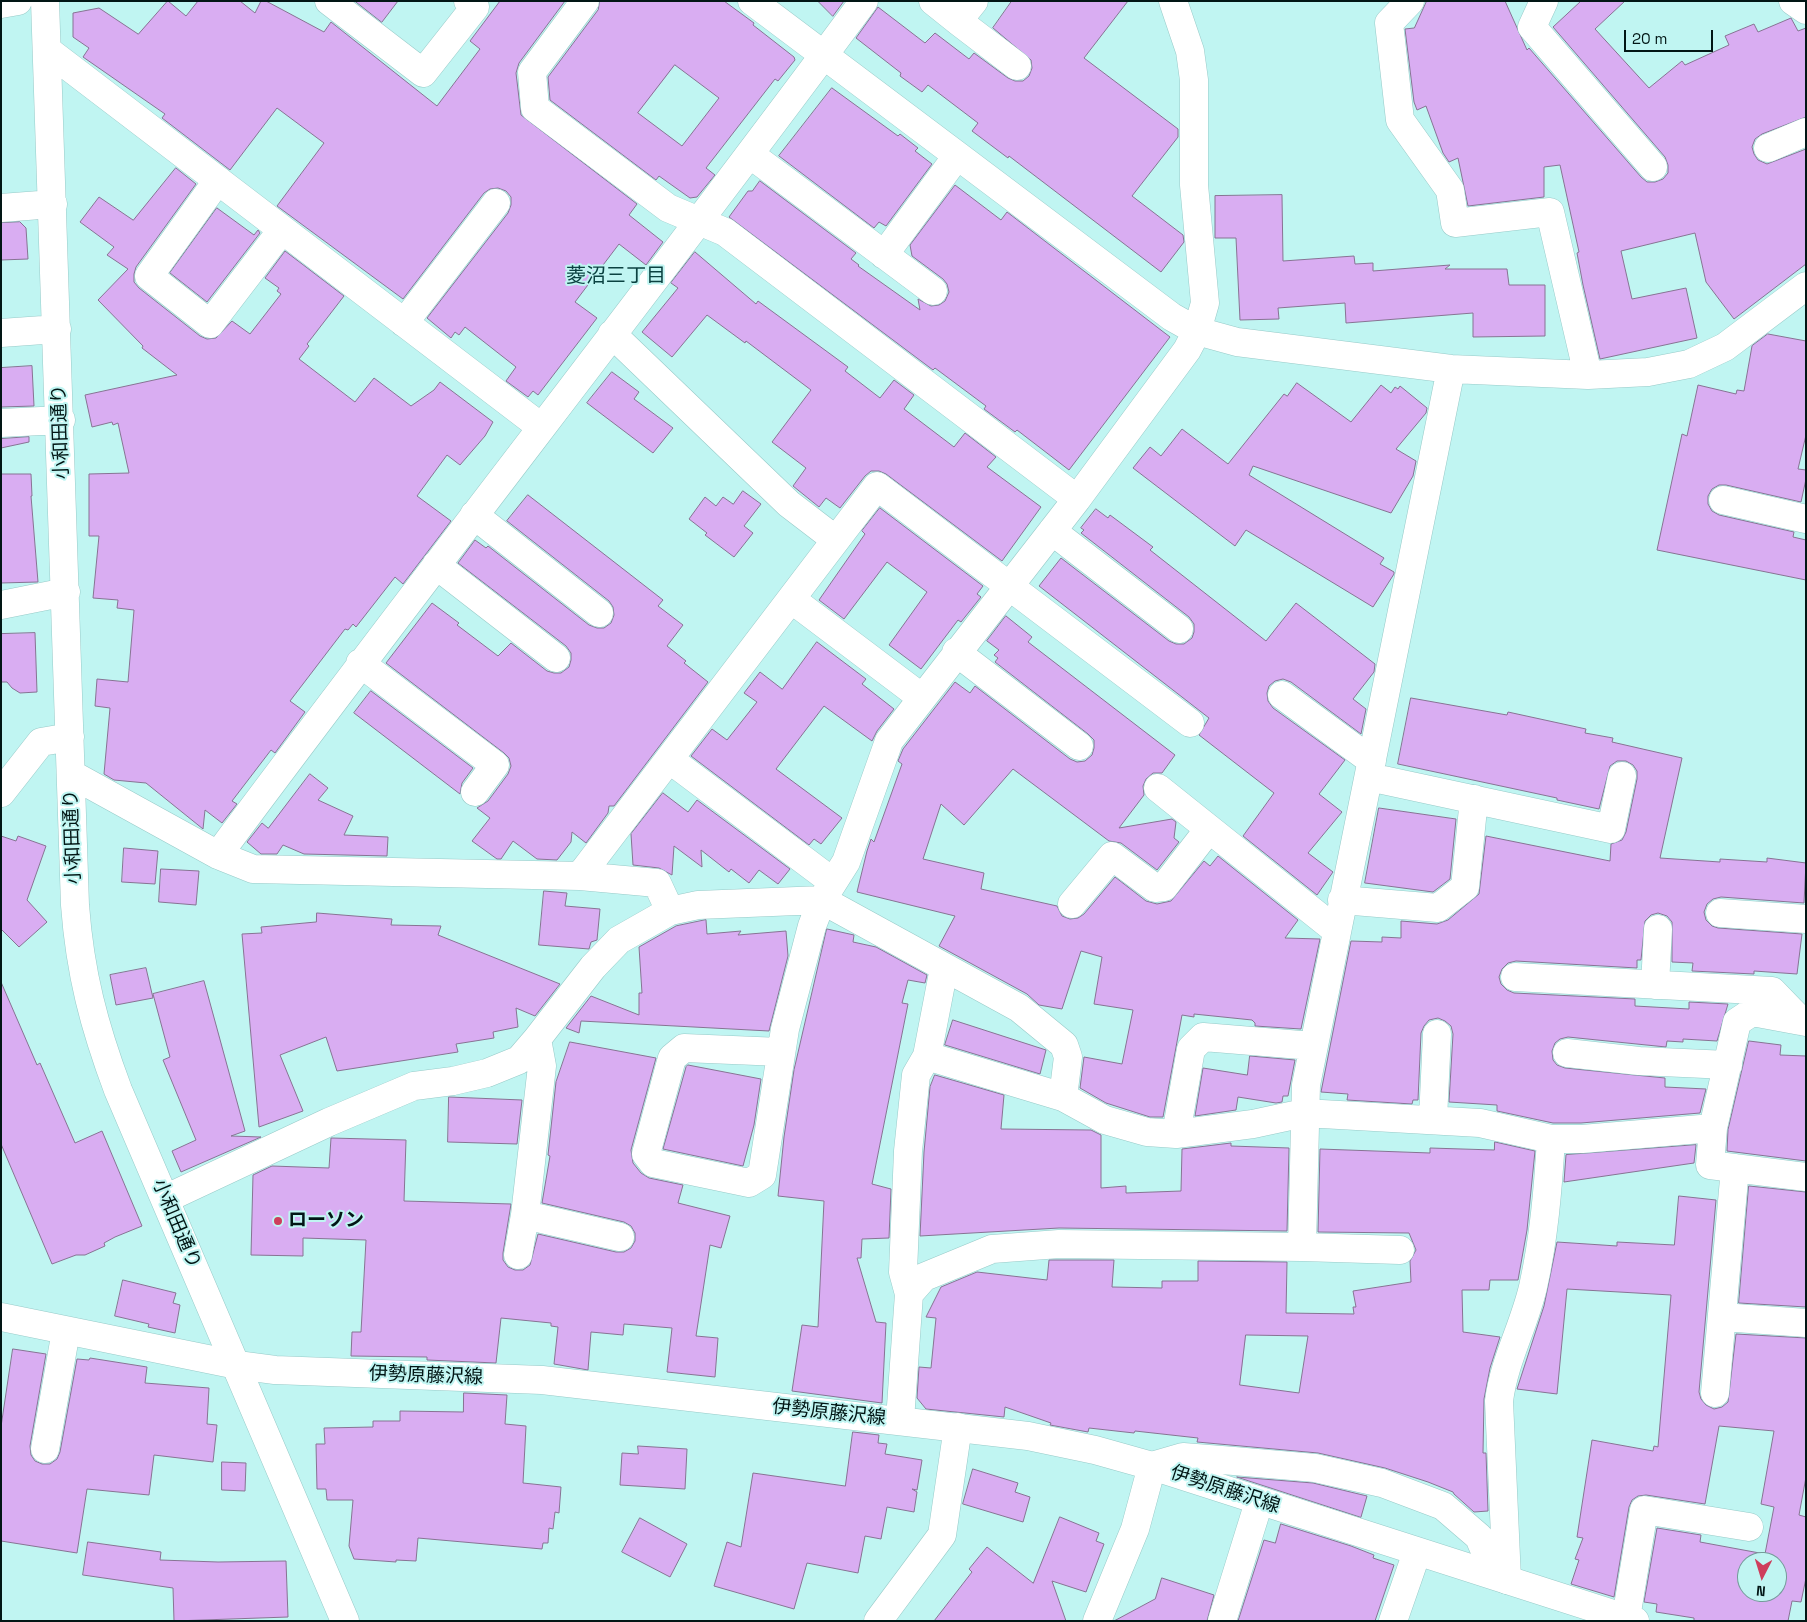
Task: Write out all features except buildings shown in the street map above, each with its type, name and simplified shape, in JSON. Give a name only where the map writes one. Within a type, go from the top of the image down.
[{"type":"street","points":[[1,4],[18,1]]},
{"type":"street","name":"小和田通り","points":[[45,1],[75,905],[78,948],[87,994],[101,1044],[118,1090],[345,1621]]},
{"type":"street","points":[[330,1],[424,73],[475,7],[468,1]]},
{"type":"street","points":[[585,1],[532,72],[534,108],[668,208],[725,232],[1076,500]]},
{"type":"street","points":[[752,1],[1172,317],[1197,330],[1237,342],[1450,369],[1588,375],[1648,372],[1688,364],[1725,347],[1806,286]]},
{"type":"street","points":[[218,854],[360,663],[751,155],[864,1]]},
{"type":"street","points":[[933,1],[966,11],[1016,66]]},
{"type":"street","points":[[781,1052],[684,1048],[672,1058],[646,1154],[653,1163],[749,1184],[762,1175],[785,1029],[812,926],[827,891],[846,862],[889,741],[956,652],[1076,500],[1187,350],[1197,330],[1205,303],[1194,185],[1194,80],[1190,51],[1173,1]]},
{"type":"street","points":[[1410,1],[1389,23],[1400,120],[1450,190],[1455,223],[1550,212],[1588,375]]},
{"type":"street","points":[[1544,1],[1532,27],[1653,167]]},
{"type":"street","points":[[1792,1],[1806,10]]},
{"type":"street","points":[[47,50],[541,427]]},
{"type":"street","points":[[1768,148],[1806,132]]},
{"type":"street","points":[[751,155],[933,291]]},
{"type":"street","points":[[884,255],[958,156]]},
{"type":"street","points":[[218,180],[149,276],[210,324],[282,230]]},
{"type":"street","points":[[404,323],[496,203]]},
{"type":"street","points":[[1,208],[53,204]]},
{"type":"street","points":[[1,333],[57,330]]},
{"type":"street","points":[[612,334],[789,504],[836,540]]},
{"type":"street","points":[[1302,1247],[1306,1085],[1450,369]]},
{"type":"street","points":[[1,424],[60,420]]},
{"type":"street","points":[[580,876],[878,486],[1190,724]]},
{"type":"street","points":[[1723,500],[1806,519]]},
{"type":"street","points":[[474,515],[599,613]]},
{"type":"street","points":[[1052,531],[1179,629]]},
{"type":"street","points":[[436,565],[556,658]]},
{"type":"street","points":[[1,605],[66,592]]},
{"type":"street","points":[[791,599],[921,698]]},
{"type":"street","points":[[956,652],[1078,746]]},
{"type":"street","points":[[360,663],[495,765],[475,792]]},
{"type":"street","points":[[1282,695],[1370,769],[1474,799],[1610,829],[1622,776]]},
{"type":"street","points":[[1,793],[41,742],[70,737]]},
{"type":"street","points":[[669,759],[827,891],[944,968],[1019,1008],[1064,1045],[1068,1057],[1063,1098]]},
{"type":"street","points":[[71,774],[218,854],[253,869],[580,876],[657,883],[670,911]]},
{"type":"street","points":[[1158,788],[1337,931]]},
{"type":"street","points":[[1342,900],[1438,908],[1464,887],[1474,799]]},
{"type":"street","points":[[1072,904],[1112,856],[1155,888],[1164,887],[1209,829]]},
{"type":"street","points":[[165,1199],[329,1122],[414,1086],[453,1081],[487,1073],[520,1060],[593,967],[619,940],[670,911],[827,891]]},
{"type":"street","points":[[1720,913],[1806,919]]},
{"type":"street","points":[[1655,985],[1658,929]]},
{"type":"street","points":[[900,1420],[909,1294],[903,1272],[908,1151],[916,1075],[927,1056],[944,968]]},
{"type":"street","points":[[1515,977],[1772,992],[1804,1012]]},
{"type":"street","points":[[1804,1012],[1752,1012],[1737,1022],[1713,1128],[1710,1164],[1806,1177]]},
{"type":"street","points":[[1433,1119],[1437,1034]]},
{"type":"street","points":[[1176,1134],[1191,1049],[1202,1037],[1313,1046]]},
{"type":"street","points":[[518,1256],[525,1214],[542,1066],[537,1039]]},
{"type":"street","points":[[1567,1053],[1638,1061],[1728,1065]]},
{"type":"street","points":[[927,1056],[1063,1098],[1106,1120],[1148,1132],[1176,1134],[1252,1124],[1304,1113],[1480,1123],[1551,1139],[1582,1139],[1713,1128]]},
{"type":"street","points":[[1501,1578],[1499,1401],[1502,1381],[1533,1289],[1546,1217],[1551,1139]]},
{"type":"street","points":[[1715,1393],[1735,1168]]},
{"type":"street","points":[[525,1214],[620,1237]]},
{"type":"street","points":[[909,1294],[924,1277],[992,1249],[1059,1244],[1400,1250]]},
{"type":"street","name":"伊勢原藤沢線","points":[[1,1317],[237,1365],[275,1370],[542,1380],[1028,1436],[1095,1450],[1152,1466],[1259,1502],[1630,1619]]},
{"type":"street","points":[[1722,1317],[1806,1323]]},
{"type":"street","points":[[45,1449],[66,1331]]},
{"type":"street","points":[[878,1621],[942,1535],[958,1427]]},
{"type":"street","points":[[1097,1621],[1135,1530],[1152,1466],[1183,1457],[1315,1468],[1382,1483],[1443,1506],[1479,1537],[1501,1578]]},
{"type":"street","points":[[1222,1621],[1259,1502]]},
{"type":"street","points":[[1630,1619],[1644,1510],[1749,1527]]},
{"type":"street","points":[[1393,1621],[1416,1552]]},
{"type":"place","name":"ローソン","points":[[278,1221]]},
{"type":"district","name":"菱沼三丁目","points":[[616,277]]}]
